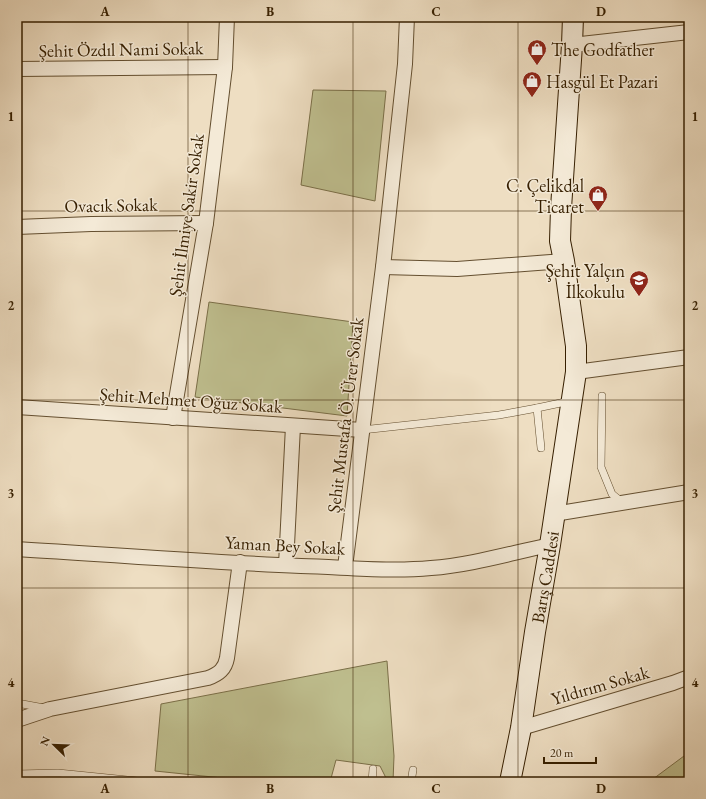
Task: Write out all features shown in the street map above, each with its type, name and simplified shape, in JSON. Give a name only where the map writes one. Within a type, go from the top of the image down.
[{"type":"street","name":"Şehit İlmiye Sakir Sokak","points":[[173,418],[206,223],[225,67],[227,17]]},
{"type":"street","name":"Şehit Mustafa Ö. Ürer Sokak","points":[[345,567],[383,267],[405,64],[407,17]]},
{"type":"street","name":"Barış Caddesi","points":[[510,782],[521,728],[576,372],[576,346],[560,241],[572,45],[572,17]]},
{"type":"street","points":[[572,45],[689,32]]},
{"type":"street","name":"Şehit Özdıl Nami Sokak","points":[[17,68],[225,67]]},
{"type":"street","name":"Ovacık Sokak","points":[[17,227],[91,224],[206,223]]},
{"type":"street","points":[[383,267],[457,269],[564,261]]},
{"type":"street","points":[[576,372],[689,357]]},
{"type":"street","name":"Şehit Mehmet Oğuz Sokak","points":[[17,407],[362,430]]},
{"type":"street","points":[[286,565],[293,426]]},
{"type":"street","points":[[554,514],[689,492]]},
{"type":"street","name":"Yaman Bey Sokak","points":[[17,549],[286,565],[402,569],[444,567],[550,545]]},
{"type":"street","points":[[17,720],[50,710],[215,676],[226,664],[240,562]]},
{"type":"street","name":"Yıldırım Sokak","points":[[521,728],[689,677]]},
{"type":"lane","points":[[602,396],[601,467],[612,494],[623,503]]},
{"type":"lane","points":[[362,430],[486,417],[572,400]]},
{"type":"lane","points":[[537,408],[542,448]]},
{"type":"lane","points":[[17,703],[50,710]]},
{"type":"lane","points":[[372,782],[373,769]]},
{"type":"lane","points":[[411,782],[413,770]]},
{"type":"lane","points":[[17,774],[58,773],[147,782]]},
{"type":"green space","points":[[313,90],[386,91],[375,201],[301,185]]},
{"type":"green space","points":[[209,302],[353,322],[347,416],[195,397]]},
{"type":"green space","points":[[387,661],[394,756],[393,782],[388,782],[380,766],[336,760],[330,782],[261,782],[155,771],[161,704]]},
{"type":"green space","points":[[689,754],[689,782],[649,782],[684,756]]},
{"type":"place","name":"The Godfather","points":[[537,66]]},
{"type":"place","name":"Hasgül Et Pazari","points":[[532,98]]},
{"type":"place","name":"C. Çelikdal Ticaret","points":[[598,212]]},
{"type":"place","name":"Şehit Yalçın İlkokulu","points":[[639,297]]}]
